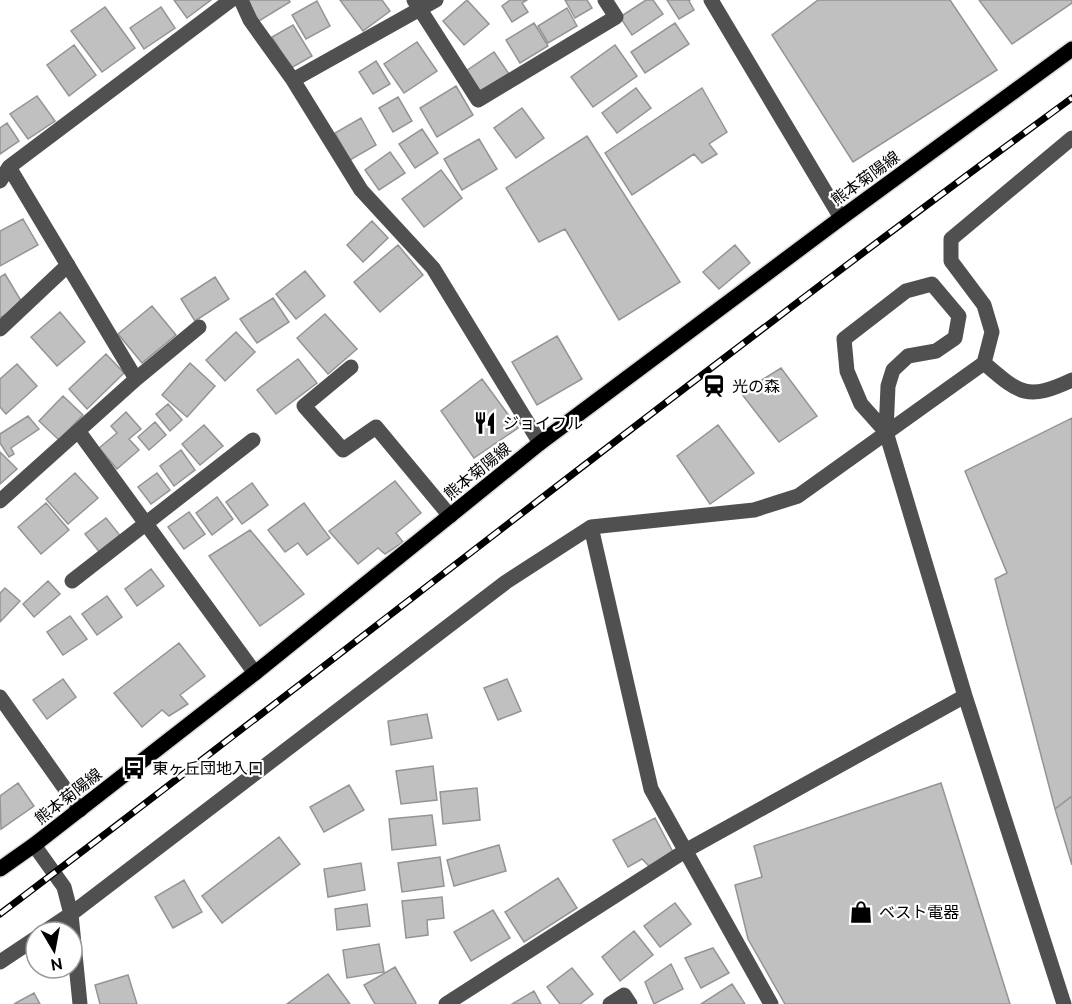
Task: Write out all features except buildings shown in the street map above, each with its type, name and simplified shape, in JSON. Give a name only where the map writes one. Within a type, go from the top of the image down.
[{"type":"main road","name":"熊本菊陽線","points":[[0,869],[80,810],[255,673],[540,443],[1072,49]]},
{"type":"street","points":[[0,181],[9,167],[231,0]]},
{"type":"street","points":[[242,0],[250,20],[294,80],[361,190],[433,268],[540,443]]},
{"type":"street","points":[[294,80],[417,5],[436,0]]},
{"type":"street","points":[[417,5],[478,100],[616,17],[605,0]]},
{"type":"street","points":[[711,0],[841,218]]},
{"type":"street","points":[[62,920],[506,582],[591,526],[754,510],[798,496],[984,363],[992,332],[984,305],[951,261],[951,239],[1072,138]]},
{"type":"street","points":[[9,167],[136,379]]},
{"type":"street","points":[[0,329],[68,265]]},
{"type":"street","points":[[886,432],[861,404],[847,371],[844,339],[906,291],[932,284],[959,316],[955,338],[936,351],[908,356],[893,370],[888,386],[886,432],[965,696],[1064,1004]]},
{"type":"street","points":[[0,501],[136,379],[199,327]]},
{"type":"street","points":[[984,363],[1010,386],[1030,394],[1050,390],[1072,380]]},
{"type":"street","points":[[351,367],[304,406],[343,450],[376,427],[450,516]]},
{"type":"street","points":[[79,432],[255,673]]},
{"type":"street","points":[[72,581],[253,440]]},
{"type":"street","points":[[591,526],[651,789],[771,1004]]},
{"type":"street","points":[[446,1004],[685,850],[965,696]]},
{"type":"street","points":[[0,697],[80,810]]},
{"type":"street","points":[[34,845],[64,887],[71,914],[80,1004]]},
{"type":"street","points":[[0,962],[24,946]]},
{"type":"street","points":[[610,1004],[624,995],[630,1004]]},
{"type":"railway","points":[[0,914],[668,401],[1072,98]]},
{"type":"place","name":"光の森","points":[[714,386]]},
{"type":"place","name":"ジョイフル","points":[[485,423]]},
{"type":"place","name":"東ヶ丘団地入口","points":[[134,768]]},
{"type":"place","name":"ベスト電器","points":[[861,912]]}]
